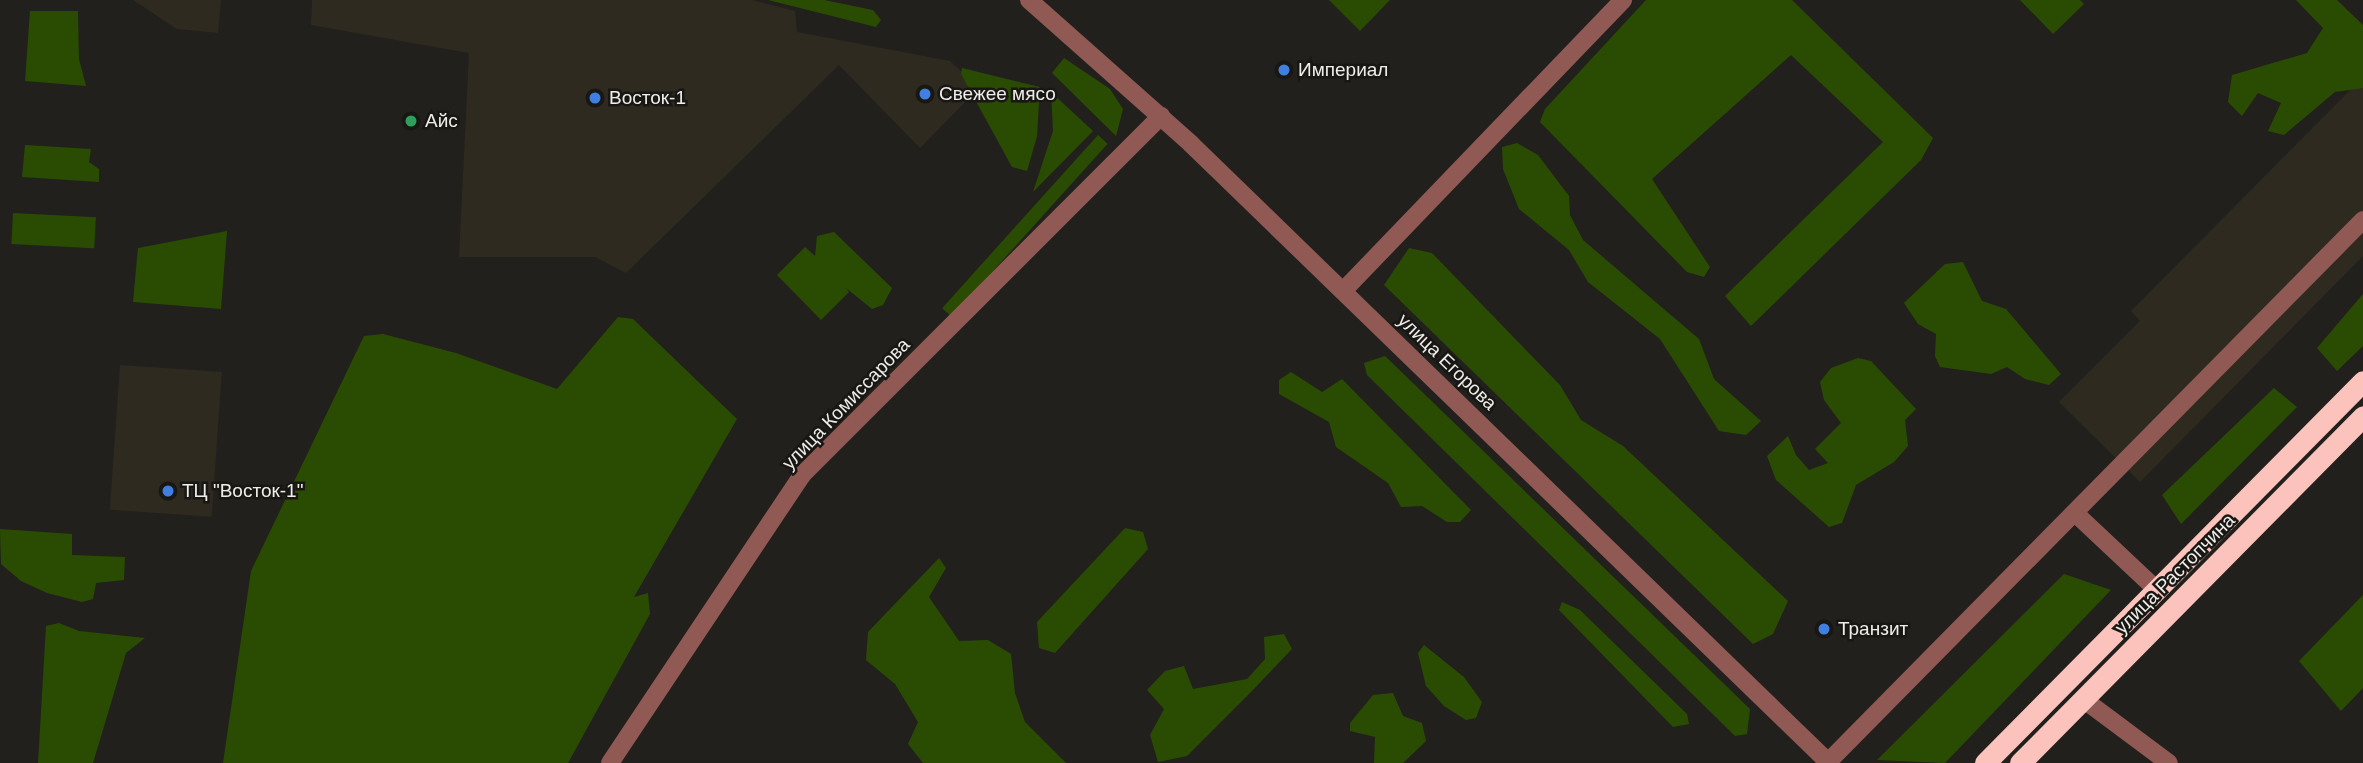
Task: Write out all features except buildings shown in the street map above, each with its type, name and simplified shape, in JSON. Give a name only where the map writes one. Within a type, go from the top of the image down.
[{"type":"highway","name":"улица Растопчина","points":[[1984,763],[2363,381]]},
{"type":"highway","name":"улица Растопчина","points":[[2020,763],[2363,416]]},
{"type":"street","name":"улица Егорова","points":[[1029,0],[1161,116],[1827,762]]},
{"type":"street","points":[[1343,291],[1623,0]]},
{"type":"street","name":"улица Комиссарова","points":[[610,763],[802,475],[1161,116]]},
{"type":"street","points":[[1827,762],[2076,514],[2363,220]]},
{"type":"street","name":"улица Растопчина","points":[[2076,514],[2157,590]]},
{"type":"street","points":[[2083,699],[2169,763]]},
{"type":"shaded area","points":[[133,0],[221,0],[218,33],[177,29]]},
{"type":"shaded area","points":[[312,0],[752,0],[795,11],[797,32],[950,61],[979,88],[920,148],[839,65],[626,273],[595,257],[459,257],[469,53],[311,25]]},
{"type":"shaded area","points":[[2363,77],[2363,256],[2140,482],[2059,402],[2140,321],[2131,311]]},
{"type":"shaded area","name":"ТЦ \"Восток-1\"","points":[[120,365],[222,372],[212,517],[110,510]]},
{"type":"green space","points":[[768,0],[824,0],[873,10],[881,20],[876,27]]},
{"type":"green space","points":[[1329,0],[1390,0],[1360,31]]},
{"type":"green space","points":[[1646,0],[1792,0],[1933,138],[1921,160],[1751,326],[1725,296],[1883,142],[1791,55],[1652,179],[1710,267],[1704,277],[1687,272],[1540,122],[1545,109]]},
{"type":"green space","points":[[2020,0],[2080,0],[2084,4],[2053,34]]},
{"type":"green space","points":[[2296,0],[2337,0],[2363,25],[2363,88],[2335,92],[2284,135],[2268,131],[2281,103],[2258,93],[2242,116],[2228,102],[2232,75],[2307,53],[2323,28]]},
{"type":"green space","points":[[30,11],[78,11],[79,59],[86,86],[25,81]]},
{"type":"green space","points":[[1064,58],[1110,89],[1123,109],[1116,136],[1052,73]]},
{"type":"green space","points":[[962,68],[1040,87],[1037,136],[1027,171],[1012,167],[961,74]]},
{"type":"green space","points":[[1051,92],[1093,131],[1033,192],[1053,131]]},
{"type":"green space","points":[[1098,135],[1108,144],[952,317],[942,308]]},
{"type":"green space","points":[[1517,143],[1538,155],[1569,196],[1570,215],[1583,240],[1699,339],[1714,379],[1761,421],[1746,435],[1719,431],[1660,339],[1588,282],[1569,250],[1519,209],[1503,169],[1502,147]]},
{"type":"green space","points":[[25,145],[91,149],[89,162],[99,169],[99,182],[22,177]]},
{"type":"green space","points":[[13,213],[96,217],[94,248],[11,244]]},
{"type":"green space","points":[[227,231],[221,309],[133,302],[138,248]]},
{"type":"green space","points":[[834,232],[892,288],[883,305],[872,309],[846,288],[849,292],[821,320],[777,275],[805,247],[815,256],[817,236]]},
{"type":"green space","points":[[1409,248],[1432,253],[1560,385],[1581,420],[1623,446],[1788,601],[1773,634],[1753,644],[1384,285]]},
{"type":"green space","points":[[1963,262],[1982,301],[2006,309],[2061,374],[2049,385],[2025,379],[2007,367],[1991,374],[1940,367],[1935,356],[1936,334],[1918,324],[1904,303],[1945,264]]},
{"type":"green space","points":[[2363,294],[2363,346],[2337,371],[2317,348]]},
{"type":"green space","points":[[618,317],[633,319],[737,419],[634,597],[648,593],[650,614],[568,763],[223,763],[251,571],[364,336],[383,334],[456,353],[557,389]]},
{"type":"green space","points":[[1385,356],[1750,709],[1747,734],[1735,736],[1367,375],[1364,363]]},
{"type":"green space","points":[[1858,358],[1871,361],[1916,409],[1905,420],[1908,446],[1894,462],[1856,485],[1842,523],[1829,527],[1776,480],[1767,456],[1788,436],[1796,455],[1809,470],[1828,463],[1815,449],[1841,423],[1824,400],[1820,382],[1831,368]]},
{"type":"green space","points":[[1291,372],[1322,392],[1342,379],[1471,510],[1460,522],[1447,522],[1422,506],[1401,507],[1388,483],[1336,447],[1329,422],[1279,394],[1279,380]]},
{"type":"green space","points":[[2274,388],[2297,407],[2181,524],[2162,495]]},
{"type":"green space","points":[[1125,528],[1143,532],[1148,549],[1055,653],[1039,648],[1037,622]]},
{"type":"green space","points":[[0,529],[72,534],[72,555],[125,557],[124,580],[96,583],[93,599],[82,602],[47,593],[21,581],[1,564]]},
{"type":"green space","points":[[939,558],[946,568],[929,597],[959,641],[988,640],[1011,654],[1015,693],[1025,722],[1066,763],[923,763],[908,744],[918,722],[895,684],[866,660],[868,632]]},
{"type":"green space","points":[[2064,574],[2111,590],[1945,763],[1877,760]]},
{"type":"green space","points":[[2363,595],[2363,688],[2341,711],[2299,661]]},
{"type":"green space","points":[[1562,602],[1580,610],[1687,714],[1689,724],[1673,727],[1559,610]]},
{"type":"green space","points":[[59,623],[79,631],[145,638],[126,653],[93,763],[38,763],[46,626]]},
{"type":"green space","points":[[1284,634],[1292,649],[1252,691],[1187,756],[1158,762],[1150,735],[1164,709],[1147,690],[1165,671],[1184,666],[1193,689],[1247,679],[1265,659],[1264,637]]},
{"type":"green space","points":[[1424,645],[1464,677],[1482,702],[1476,718],[1466,720],[1444,706],[1426,686],[1418,653]]},
{"type":"green space","points":[[1393,693],[1403,716],[1422,723],[1426,741],[1403,763],[1374,763],[1375,737],[1350,731],[1350,723],[1373,695]]},
{"type":"place","name":"Империал","points":[[1284,70]]},
{"type":"place","name":"Свежее мясо","points":[[925,94]]},
{"type":"place","name":"Восток-1","points":[[595,98]]},
{"type":"place","name":"Айс","points":[[411,121]]},
{"type":"place","name":"ТЦ \"Восток-1\"","points":[[168,491]]},
{"type":"place","name":"Транзит","points":[[1824,629]]}]
